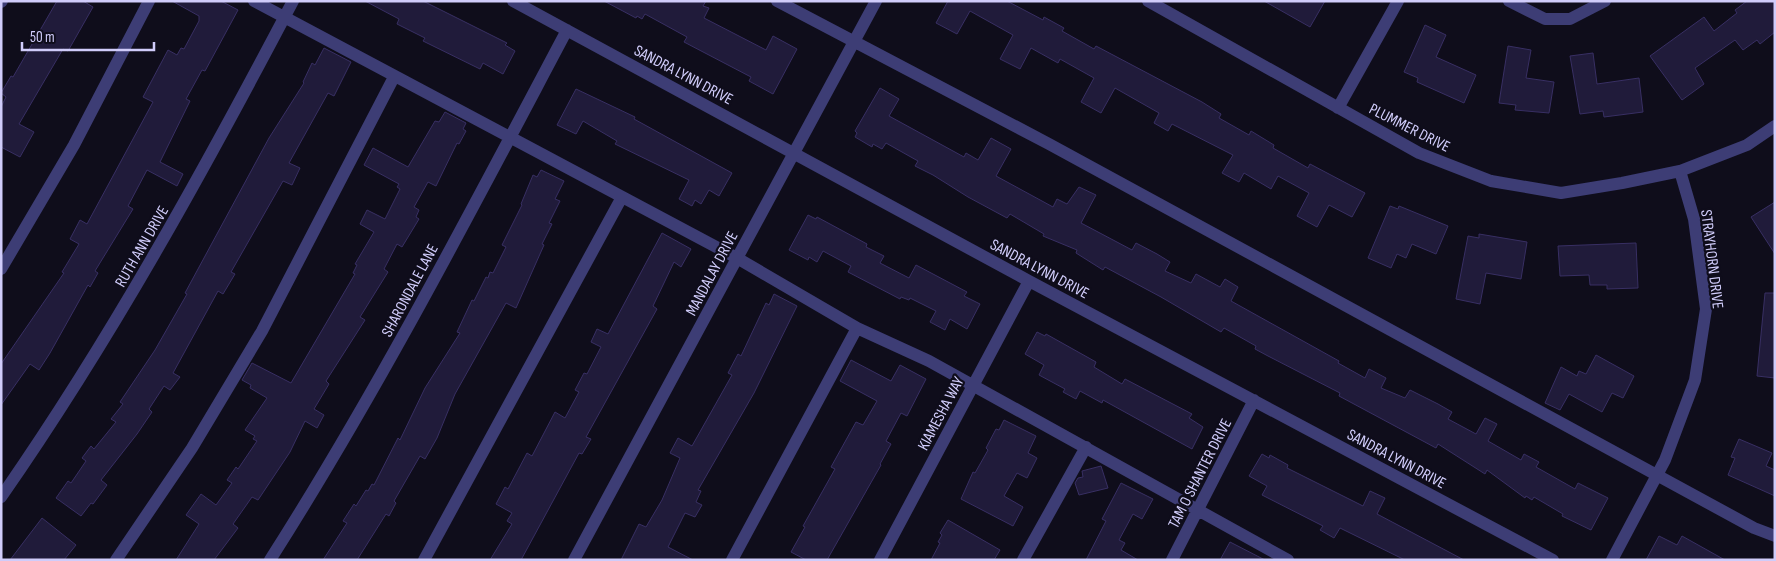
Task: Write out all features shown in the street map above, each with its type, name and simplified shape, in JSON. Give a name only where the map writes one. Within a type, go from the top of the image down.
[{"type":"street","points":[[1,269],[74,145],[149,1]]},
{"type":"street","points":[[254,1],[737,258],[857,328],[929,362],[1288,560]]},
{"type":"street","name":"RUTH ANN DRIVE","points":[[1,497],[54,421],[166,236],[293,1]]},
{"type":"street","name":"SANDRA LYNN DRIVE","points":[[513,1],[1030,281],[1553,560]]},
{"type":"street","points":[[778,1],[1049,144],[1658,474],[1754,528],[1775,536]]},
{"type":"street","name":"MANDALAY DRIVE","points":[[574,560],[876,1]]},
{"type":"street","name":"PLUMMER DRIVE","points":[[1148,1],[1419,153],[1491,181],[1561,193],[1680,171]]},
{"type":"street","points":[[1338,108],[1398,1]]},
{"type":"street","points":[[1509,1],[1545,19],[1570,19],[1605,1]]},
{"type":"street","name":"SHARONDALE LANE","points":[[270,560],[329,467],[381,378],[567,30]]},
{"type":"street","points":[[116,560],[192,448],[262,331],[394,76]]},
{"type":"street","points":[[1680,171],[1747,145],[1775,126]]},
{"type":"street","name":"STRAYHORN DRIVE","points":[[1612,560],[1658,474],[1695,380],[1706,309],[1694,219],[1680,171]]},
{"type":"street","points":[[424,560],[622,197]]},
{"type":"street","name":"KIAMESHA WAY","points":[[880,560],[1030,281]]},
{"type":"street","points":[[732,560],[857,328]]},
{"type":"street","name":"TAM O SHANTER DRIVE","points":[[1172,560],[1254,400]]},
{"type":"street","points":[[1023,560],[1086,447]]},
{"type":"building","points":[[57,1],[83,1],[93,7],[68,51],[63,49],[19,124],[34,132],[20,157],[1,147],[1,107],[6,97],[1,93],[11,76],[13,77]]},
{"type":"building","points":[[172,1],[221,1],[238,10],[205,71],[202,70],[186,99],[190,101],[160,162],[183,174],[177,186],[147,170],[128,206],[133,209],[95,271],[98,273],[90,287],[88,285],[50,353],[39,370],[30,364],[1,405],[1,364],[64,273],[62,272],[79,244],[70,239],[80,220],[87,224],[153,102],[143,97],[168,50],[177,55],[181,48],[184,49],[199,21],[199,16]]},
{"type":"building","points":[[365,1],[423,1],[507,43],[505,45],[515,51],[503,74],[483,63],[480,69],[423,41],[425,38],[397,24],[399,19]]},
{"type":"building","points":[[604,1],[706,1],[703,6],[709,8],[704,18],[766,50],[773,36],[797,49],[773,94],[749,81],[751,77],[684,42],[687,37],[645,14],[642,19],[637,16],[636,18]]},
{"type":"building","points":[[948,1],[1007,1],[1043,20],[1044,17],[1064,28],[1062,31],[1094,49],[1096,46],[1202,102],[1221,114],[1219,118],[1249,135],[1251,131],[1274,145],[1273,148],[1308,168],[1310,164],[1365,193],[1352,217],[1329,205],[1317,227],[1297,216],[1309,193],[1278,176],[1271,189],[1244,173],[1239,182],[1222,173],[1233,155],[1172,124],[1168,131],[1154,123],[1159,113],[1115,88],[1101,113],[1081,102],[1094,78],[1060,59],[1058,63],[1031,48],[1020,69],[1000,59],[1013,35],[970,11],[957,34],[936,23]]},
{"type":"building","points":[[1264,1],[1325,1],[1310,27]]},
{"type":"building","points":[[1747,1],[1775,1],[1775,32],[1760,44],[1757,40],[1743,50],[1735,40],[1695,68],[1704,84],[1682,100],[1650,56],[1704,17],[1714,31],[1737,13],[1735,10]]},
{"type":"building","points":[[1425,25],[1446,35],[1436,57],[1476,75],[1464,103],[1417,82],[1418,78],[1404,72]]},
{"type":"building","points":[[1508,46],[1531,50],[1526,78],[1554,82],[1549,113],[1515,110],[1516,105],[1499,103]]},
{"type":"building","points":[[324,48],[351,62],[334,96],[328,93],[289,163],[300,168],[292,185],[283,181],[231,272],[235,274],[223,294],[218,291],[173,373],[180,377],[170,390],[164,386],[149,409],[152,412],[101,480],[107,485],[81,516],[56,498],[68,481],[71,483],[86,461],[82,458],[91,446],[94,449],[116,422],[111,419],[123,404],[120,402],[155,350],[187,294],[185,293],[269,138],[304,83],[312,63],[315,65]]},
{"type":"building","points":[[1593,53],[1597,84],[1639,78],[1643,112],[1604,117],[1603,111],[1580,114],[1570,56]]},
{"type":"building","points":[[880,88],[899,99],[889,116],[964,157],[966,153],[978,160],[991,138],[1011,149],[996,176],[1053,207],[1057,199],[1067,204],[1079,187],[1096,195],[1081,223],[1132,250],[1136,243],[1157,254],[1170,262],[1165,271],[1191,283],[1196,274],[1220,287],[1225,279],[1238,287],[1231,301],[1339,361],[1338,363],[1365,378],[1369,369],[1386,378],[1381,388],[1405,398],[1410,390],[1438,404],[1452,412],[1448,419],[1476,434],[1485,418],[1497,424],[1488,441],[1521,460],[1524,454],[1539,462],[1536,467],[1575,489],[1578,483],[1608,498],[1591,530],[1562,516],[1563,514],[1534,497],[1532,500],[1526,496],[1525,498],[1487,470],[1485,474],[1438,444],[1436,448],[1339,396],[1340,393],[1255,349],[1256,346],[1224,328],[1221,332],[1105,267],[1103,270],[1076,253],[1077,250],[1043,236],[1044,234],[1010,214],[1007,218],[968,197],[915,166],[918,161],[886,143],[882,149],[873,144],[872,147],[855,137],[857,133],[855,131]]},
{"type":"building","points":[[576,89],[635,117],[634,119],[732,173],[719,196],[709,190],[701,204],[695,200],[692,206],[679,199],[689,180],[615,144],[617,141],[583,121],[576,134],[557,125]]},
{"type":"building","points":[[445,112],[466,123],[463,129],[466,131],[459,144],[457,143],[436,186],[428,182],[414,207],[419,210],[416,217],[419,219],[402,247],[397,244],[384,269],[388,272],[360,317],[365,320],[326,381],[329,384],[314,409],[324,415],[317,428],[305,421],[290,452],[258,500],[252,497],[233,524],[238,528],[214,560],[176,560],[199,524],[186,515],[201,494],[216,505],[232,483],[227,480],[236,467],[238,469],[257,441],[253,439],[255,436],[245,430],[267,398],[250,388],[251,385],[242,380],[252,363],[291,383],[355,274],[353,273],[357,265],[355,264],[374,232],[360,224],[367,210],[385,219],[400,189],[397,187],[399,184],[364,165],[373,148],[408,167],[435,121],[439,122]]},
{"type":"building","points":[[541,170],[564,181],[555,199],[560,201],[549,223],[552,224],[516,308],[506,303],[455,394],[437,438],[425,459],[420,456],[394,501],[396,503],[389,516],[386,514],[357,560],[323,560],[347,523],[343,521],[354,504],[356,506],[366,490],[368,491],[372,484],[374,485],[398,438],[400,440],[425,388],[460,333],[457,332],[472,300],[474,301],[486,277],[488,278],[490,272],[493,273],[506,247],[502,245],[522,205],[533,175],[537,177]]},
{"type":"building","points":[[1775,202],[1775,254],[1751,217]]},
{"type":"building","points":[[1390,206],[1398,209],[1399,206],[1448,226],[1436,254],[1412,244],[1406,258],[1397,254],[1391,268],[1368,258]]},
{"type":"building","points":[[808,215],[816,219],[817,217],[867,244],[866,247],[884,256],[880,263],[909,278],[916,265],[967,292],[964,296],[980,304],[967,329],[950,319],[945,330],[930,322],[936,311],[910,298],[909,300],[901,297],[900,299],[848,272],[851,266],[823,251],[817,262],[809,257],[808,260],[789,250]]},
{"type":"building","points":[[662,233],[691,249],[681,267],[674,262],[653,306],[657,309],[586,437],[591,439],[582,454],[579,453],[521,560],[490,560],[512,524],[507,521],[512,513],[496,504],[505,487],[508,489],[527,453],[532,456],[555,412],[565,418],[579,392],[575,390],[584,373],[587,374],[601,347],[591,342],[597,329],[608,334]]},
{"type":"building","points":[[1479,234],[1527,242],[1521,279],[1486,273],[1480,304],[1456,299],[1468,236],[1479,238]]},
{"type":"building","points":[[1636,243],[1638,288],[1607,289],[1607,285],[1590,285],[1589,275],[1560,276],[1558,246]]},
{"type":"building","points":[[1765,293],[1775,293],[1775,378],[1757,376]]},
{"type":"building","points":[[774,294],[797,306],[754,393],[698,490],[701,491],[696,502],[702,505],[695,517],[685,513],[668,547],[693,560],[621,560],[639,524],[646,527],[662,500],[680,458],[670,453],[678,438],[692,446],[732,375],[728,373],[738,354],[741,356],[766,303],[769,305]]},
{"type":"building","points":[[1037,332],[1045,336],[1046,334],[1096,362],[1094,367],[1122,384],[1125,379],[1192,414],[1189,418],[1203,427],[1192,449],[1103,400],[1102,403],[1080,391],[1076,399],[1063,392],[1065,389],[1039,375],[1044,365],[1025,354]]},
{"type":"building","points":[[1596,355],[1634,376],[1623,398],[1612,393],[1602,412],[1569,394],[1560,410],[1545,403],[1561,367],[1577,376],[1579,371],[1586,374]]},
{"type":"building","points":[[851,360],[891,381],[900,365],[926,379],[907,416],[901,413],[886,441],[891,444],[881,465],[827,560],[806,560],[791,552],[805,527],[803,526],[835,469],[831,467],[856,422],[863,425],[877,401],[840,381]]},
{"type":"building","points":[[1004,420],[1036,436],[1028,453],[1037,458],[1027,478],[1017,473],[1004,496],[1023,507],[1013,526],[961,499],[973,472],[975,473],[988,450],[986,448],[996,429],[999,430]]},
{"type":"building","points":[[1739,439],[1772,453],[1766,466],[1775,470],[1775,496],[1728,475],[1735,458],[1731,457]]},
{"type":"building","points":[[1262,454],[1269,458],[1270,455],[1288,465],[1287,468],[1363,506],[1370,491],[1385,498],[1377,514],[1464,560],[1405,560],[1340,528],[1334,538],[1320,530],[1323,526],[1262,495],[1267,486],[1249,476]]},
{"type":"building","points":[[1101,466],[1108,488],[1079,495],[1075,483],[1078,478],[1083,477],[1082,471]]},
{"type":"building","points":[[1121,483],[1153,499],[1142,519],[1133,514],[1119,540],[1125,543],[1121,550],[1138,560],[1086,560],[1106,521],[1102,519]]},
{"type":"building","points":[[42,518],[76,545],[64,560],[10,560]]},
{"type":"building","points":[[948,520],[1000,550],[994,560],[931,560],[940,543],[938,542],[942,535],[940,533]]},
{"type":"building","points":[[1659,536],[1677,545],[1682,536],[1725,560],[1646,560]]},
{"type":"building","points":[[1230,542],[1265,560],[1220,560]]}]
